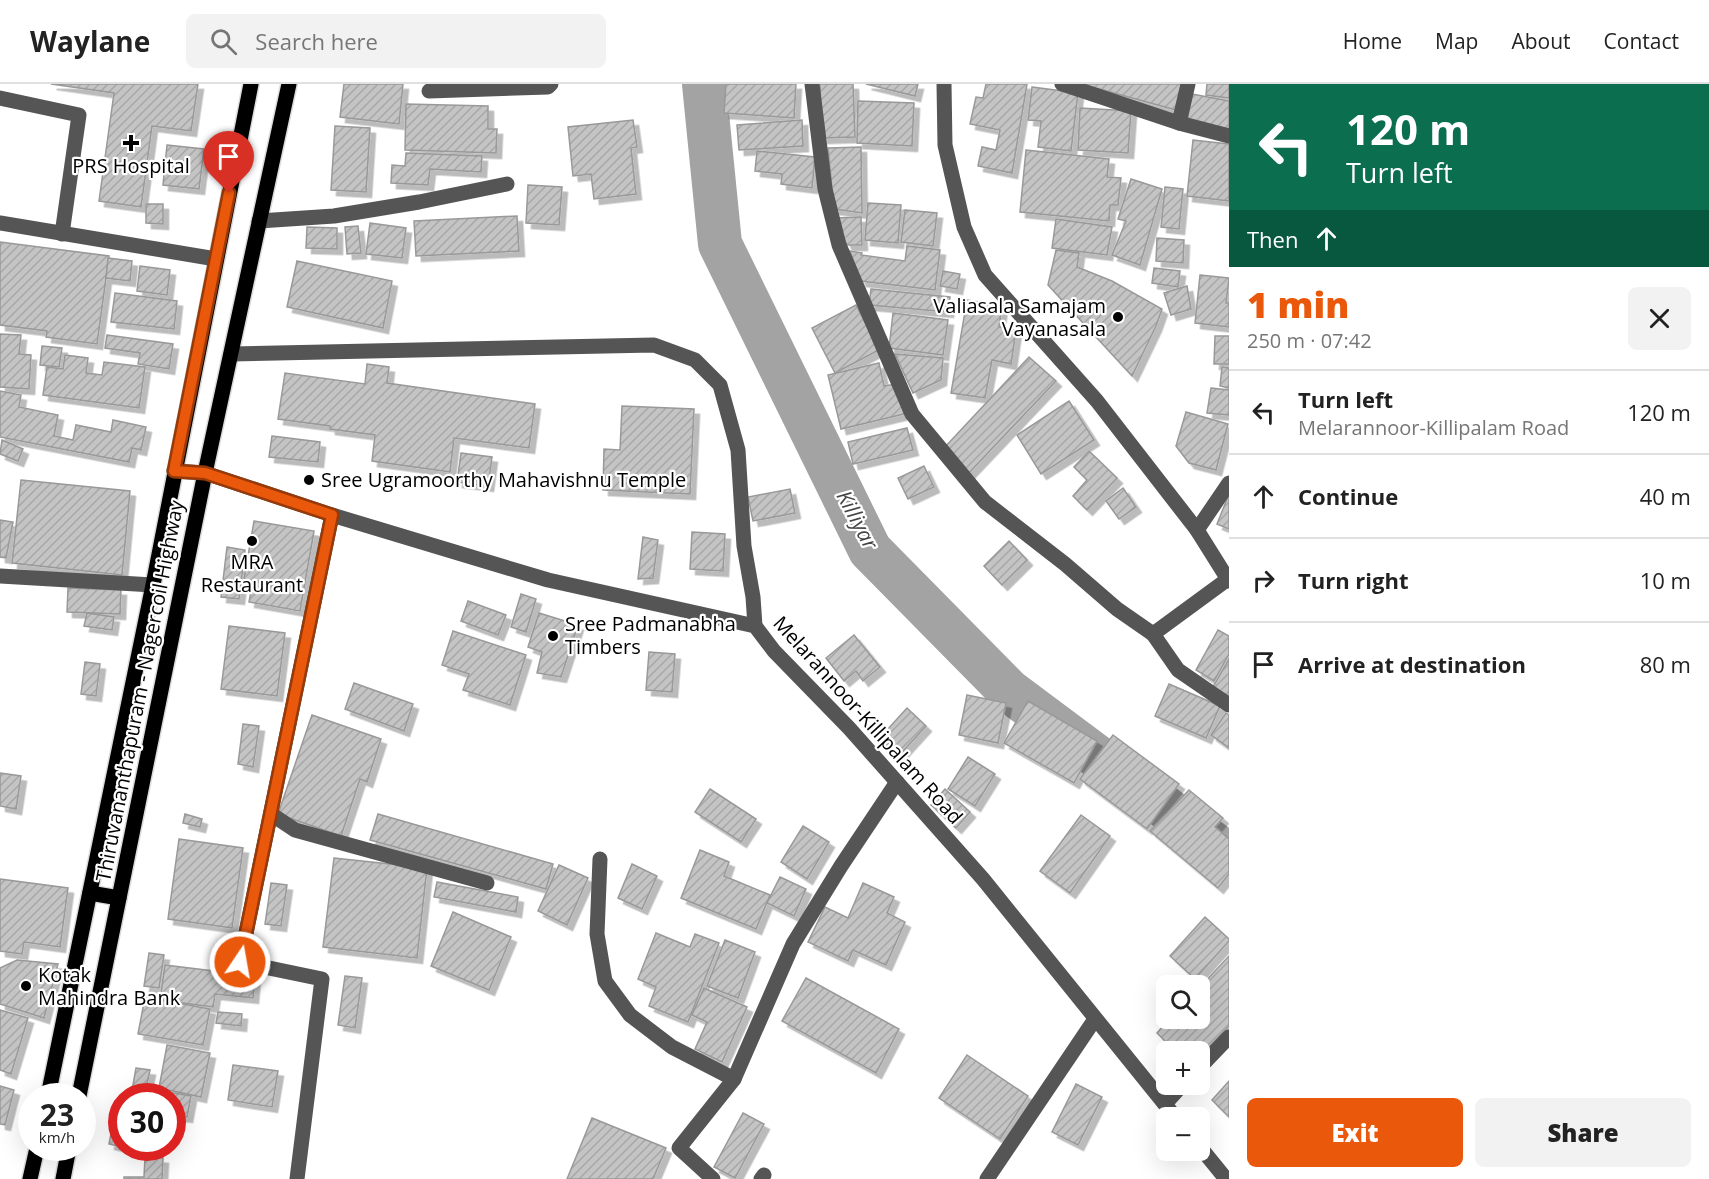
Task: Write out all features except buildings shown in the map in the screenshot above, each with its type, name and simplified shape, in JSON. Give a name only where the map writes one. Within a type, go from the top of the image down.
[{"type":"main road","name":"Thiruvananthapuram - Nagercoil Highway","points":[[51,1083],[153,585],[251,84]]},
{"type":"main road","name":"Thiruvananthapuram - Nagercoil Highway","points":[[83,1083],[205,473],[289,84]]},
{"type":"main road","points":[[90,892],[119,898]]},
{"type":"main road","points":[[30,1179],[34,1161]]},
{"type":"main road","points":[[63,1179],[66,1161]]},
{"type":"street","points":[[429,92],[548,87],[551,84]]},
{"type":"street","points":[[812,84],[825,189],[839,245],[912,414],[985,501],[1065,564],[1117,609],[1153,634],[1178,670],[1229,705]]},
{"type":"street","points":[[944,84],[945,145],[964,227],[985,275],[1097,401],[1197,530],[1228,580],[1153,634]]},
{"type":"street","points":[[1062,84],[1179,123],[1229,136]]},
{"type":"street","points":[[1179,123],[1188,84]]},
{"type":"street","points":[[0,98],[80,114],[62,234]]},
{"type":"street","points":[[259,221],[334,216],[507,184]]},
{"type":"street","points":[[0,223],[216,259]]},
{"type":"street","points":[[231,354],[654,345],[695,360],[720,385],[738,450],[744,546],[753,597],[754,626]]},
{"type":"street","name":"Melarannoor-Killipalam Road","points":[[174,471],[205,473],[332,515],[548,580],[754,626],[774,651],[849,728],[983,879],[1167,1107]]},
{"type":"street","points":[[1197,530],[1229,483]]},
{"type":"street","points":[[297,1179],[322,979],[240,962],[332,515]]},
{"type":"street","points":[[0,576],[153,585]]},
{"type":"street","points":[[713,1179],[679,1148],[734,1079],[793,944],[897,782]]},
{"type":"street","points":[[271,814],[295,830],[487,884]]},
{"type":"street","points":[[600,859],[597,934],[605,981],[630,1015],[672,1047],[734,1079]]},
{"type":"street","points":[[987,1179],[1095,1019]]},
{"type":"street","points":[[1210,1057],[1229,1037]]},
{"type":"street","points":[[1165,1104],[1173,1095]]},
{"type":"street","points":[[1210,1160],[1226,1179]]},
{"type":"waterway","name":"Killiyar","points":[[704,84],[720,244],[870,550],[1008,690],[1218,847]]},
{"type":"place","name":"PRS Hospital","points":[[131,143]]},
{"type":"place","name":"Valiasala Samajam Vayanasala","points":[[1118,317]]},
{"type":"place","name":"Sree Ugramoorthy Mahavishnu Temple","points":[[309,480]]},
{"type":"place","name":"MRA Restaurant","points":[[252,541]]},
{"type":"place","name":"Sree Padmanabha Timbers","points":[[553,636]]},
{"type":"place","name":"Kotak Mahindra Bank","points":[[26,986]]},
{"type":"route","points":[[229,193],[174,471],[205,473],[332,515],[240,962]]}]
